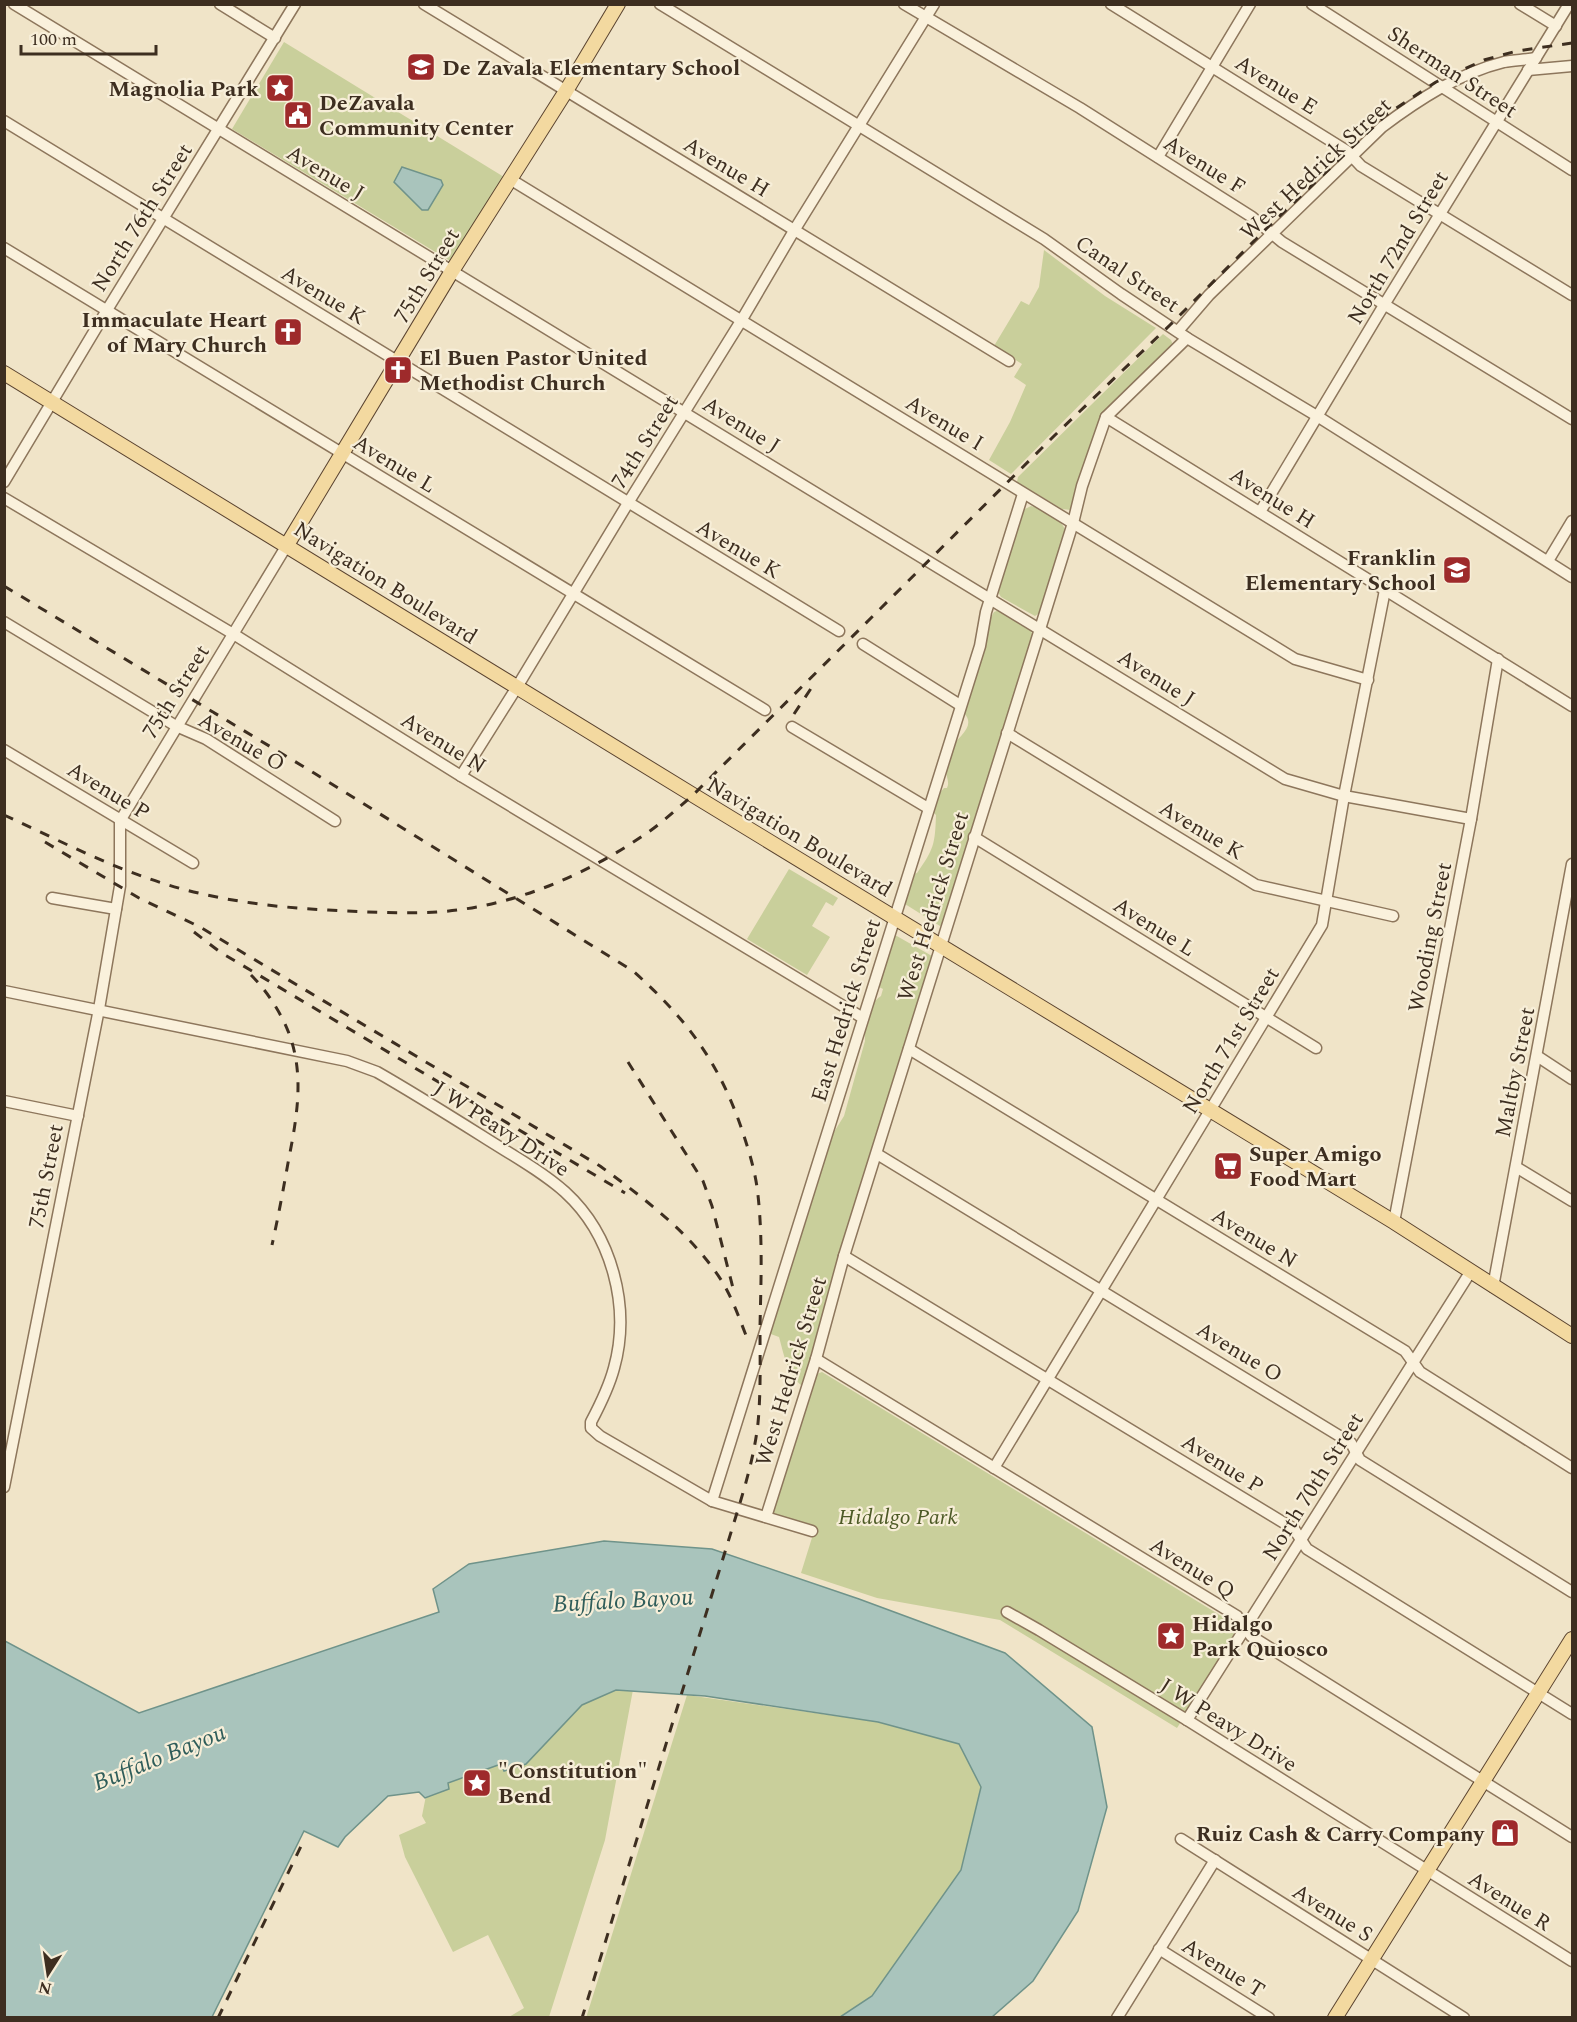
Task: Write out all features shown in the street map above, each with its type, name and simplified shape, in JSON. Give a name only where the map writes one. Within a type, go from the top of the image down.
[{"type":"main road","name":"75th Street","points":[[287,545],[452,271],[618,4]]},
{"type":"main road","name":"Navigation Boulevard","points":[[4,372],[1394,1222],[1572,1336]]},
{"type":"main road","points":[[1335,2018],[1572,1638]]},
{"type":"street","name":"Avenue J","points":[[14,4],[1285,779],[1344,796],[1471,819]]},
{"type":"street","points":[[220,4],[275,38]]},
{"type":"street","name":"North 76th Street","points":[[4,482],[295,4]]},
{"type":"street","name":"Avenue H","points":[[424,4],[1010,361]]},
{"type":"street","name":"Canal Street","points":[[660,4],[1044,239],[1182,334],[1572,577]]},
{"type":"street","name":"Avenue F","points":[[904,4],[1080,108],[1252,217],[1273,234],[1572,419]]},
{"type":"street","name":"74th Street","points":[[461,776],[934,4]]},
{"type":"street","name":"Avenue E","points":[[1111,4],[1347,151],[1361,166],[1572,295]]},
{"type":"street","points":[[1158,158],[1250,4]]},
{"type":"street","name":"Sherman Street","points":[[1312,4],[1442,86],[1495,123],[1572,170]]},
{"type":"street","points":[[1520,4],[1556,26]]},
{"type":"street","name":"North 72nd Street","points":[[1260,512],[1384,304],[1569,4]]},
{"type":"street","name":"West Hedrick Street","points":[[766,1516],[816,1359],[844,1256],[940,945],[1073,523],[1082,486],[1106,417],[1182,334],[1209,295],[1382,127],[1442,86],[1503,63],[1536,58]]},
{"type":"street","points":[[1528,70],[1572,66]]},
{"type":"street","name":"Avenue K","points":[[4,121],[839,631]]},
{"type":"street","name":"Avenue I","points":[[510,179],[1295,659],[1368,680]]},
{"type":"street","name":"Avenue L","points":[[4,248],[765,710]]},
{"type":"street","name":"Avenue H","points":[[1106,417],[1572,706]]},
{"type":"street","name":"East Hedrick Street","points":[[712,1502],[980,646],[991,598],[1023,494]]},
{"type":"street","name":"Avenue N","points":[[4,498],[235,635],[461,776],[863,1018]]},
{"type":"street","points":[[1548,561],[1572,521]]},
{"type":"street","name":"75th Street","points":[[4,1487],[99,1009],[120,886],[120,821],[176,726],[235,635],[287,545]]},
{"type":"street","name":"North 71st Street","points":[[994,1467],[1322,925],[1344,796],[1386,590]]},
{"type":"street","name":"Avenue O","points":[[4,622],[176,726],[206,739],[335,821]]},
{"type":"street","points":[[863,644],[960,705]]},
{"type":"street","name":"Wooding Street","points":[[1394,1222],[1471,819],[1498,659]]},
{"type":"street","points":[[792,727],[928,808]]},
{"type":"street","name":"Avenue K","points":[[1007,733],[1256,885],[1393,916]]},
{"type":"street","name":"Avenue P","points":[[4,750],[193,863]]},
{"type":"street","name":"Avenue L","points":[[974,837],[1316,1048]]},
{"type":"street","name":"Maltby Street","points":[[1493,1287],[1572,864]]},
{"type":"street","points":[[52,898],[116,909]]},
{"type":"street","name":"J W Peavy Drive","points":[[4,991],[347,1060],[377,1072],[538,1172],[565,1193],[584,1214],[600,1238],[610,1259],[618,1302],[618,1341],[607,1389],[591,1422],[591,1428],[600,1436],[712,1502],[812,1531]]},
{"type":"street","name":"Avenue N","points":[[909,1049],[1405,1351],[1420,1372],[1572,1468]]},
{"type":"street","points":[[1537,1056],[1572,1078]]},
{"type":"street","points":[[4,1101],[78,1116]]},
{"type":"street","name":"Avenue O","points":[[877,1154],[1352,1443],[1360,1460],[1572,1592]]},
{"type":"street","points":[[1516,1167],[1572,1202]]},
{"type":"street","name":"Avenue P","points":[[844,1256],[1294,1529],[1307,1549],[1572,1714]]},
{"type":"street","name":"North 70th Street","points":[[1186,1720],[1471,1271]]},
{"type":"street","name":"Avenue Q","points":[[816,1359],[1237,1616],[1251,1636],[1572,1837]]},
{"type":"street","name":"J W Peavy Drive","points":[[1007,1612],[1186,1720],[1428,1871]]},
{"type":"street","name":"Avenue S","points":[[1181,1839],[1464,2018]]},
{"type":"street","points":[[1117,2018],[1215,1860]]},
{"type":"street","name":"Avenue R","points":[[1428,1871],[1572,1961]]},
{"type":"street","name":"Avenue T","points":[[1159,1949],[1269,2018]]},
{"type":"green space","points":[[284,42],[504,177],[452,262],[232,129]]},
{"type":"green space","points":[[1044,250],[1105,296],[1156,328],[1011,474],[989,460],[1010,422],[1026,385],[1014,377],[1022,364],[994,346],[1021,301],[1029,305],[1039,287]]},
{"type":"green space","points":[[1163,334],[1171,340],[1173,345],[1112,407],[1071,510],[1062,509],[1017,482],[1018,477]]},
{"type":"green space","points":[[1031,506],[1047,512],[1061,524],[1066,533],[1041,612],[1035,616],[1001,597],[998,592],[1023,513]]},
{"type":"green space","points":[[999,610],[1027,626],[1034,636],[944,924],[940,926],[905,904],[914,874],[923,865],[933,846],[936,815],[933,812],[938,795],[948,786],[947,761],[952,747],[967,727],[967,717],[963,712],[990,619],[994,612]]},
{"type":"green space","points":[[789,869],[838,898],[833,906],[826,902],[812,926],[830,937],[807,975],[747,939]]},
{"type":"green space","points":[[895,935],[932,956],[932,967],[802,1386],[789,1370],[779,1337],[768,1333],[834,1132],[844,1116],[865,1041],[868,1016],[873,1004],[881,996],[883,989],[879,987],[882,972]]},
{"type":"green space","name":"Hidalgo Park","points":[[822,1372],[1241,1628],[1177,1728],[1000,1620],[877,1598],[801,1573],[815,1528],[772,1514],[814,1375]]},
{"type":"green space","points":[[635,1679],[605,1840],[549,2017],[509,2017],[524,2008],[488,1935],[453,1952],[405,1857],[399,1835],[426,1823],[422,1816],[433,1760]]},
{"type":"green space","points":[[687,1695],[878,1722],[959,1744],[981,1787],[961,1870],[872,1997],[840,2017],[586,2018]]},
{"type":"water","points":[[402,167],[441,180],[443,185],[428,210],[422,210],[394,182]]},
{"type":"water","name":"Buffalo Bayou","points":[[604,1541],[712,1549],[859,1599],[1005,1653],[1092,1727],[1107,1807],[1078,1911],[1033,1981],[992,2017],[840,2017],[872,1996],[961,1870],[981,1787],[959,1744],[878,1722],[705,1696],[616,1690],[582,1705],[526,1764],[504,1771],[501,1764],[448,1783],[449,1789],[425,1798],[419,1792],[388,1796],[345,1837],[338,1847],[304,1831],[212,2017],[5,2017],[5,1641],[139,1713],[439,1612],[433,1589],[469,1564]]},
{"type":"railway","points":[[4,815],[94,857],[150,879],[216,897],[283,907],[410,913],[465,909],[521,896],[574,875],[647,833],[693,795],[1054,436],[1386,115],[1436,82],[1484,60],[1517,51],[1572,43]]},
{"type":"railway","points":[[4,586],[314,773],[633,971],[685,1024],[711,1062],[733,1106],[754,1172],[760,1222],[760,1387],[755,1443],[740,1503],[582,2018]]},
{"type":"railway","points":[[794,714],[812,687]]},
{"type":"railway","points":[[45,842],[139,898],[200,927],[600,1166],[662,1214],[703,1256],[725,1287],[747,1338]]},
{"type":"railway","points":[[194,932],[220,952],[625,1193]]},
{"type":"railway","points":[[251,975],[268,994],[281,1016],[289,1034],[297,1070],[295,1125],[272,1245]]},
{"type":"railway","points":[[628,1062],[703,1181],[712,1206],[734,1292]]},
{"type":"railway","points":[[218,2018],[305,1838]]},
{"type":"place","name":"De Zavala Elementary School","points":[[421,67]]},
{"type":"place","name":"Magnolia Park","points":[[280,88]]},
{"type":"place","name":"DeZavala Community Center","points":[[298,115]]},
{"type":"place","name":"Immaculate Heart of Mary Church","points":[[288,332]]},
{"type":"place","name":"El Buen Pastor United Methodist Church","points":[[398,370]]},
{"type":"place","name":"Franklin Elementary School","points":[[1457,570]]},
{"type":"place","name":"Super Amigo Food Mart","points":[[1228,1166]]},
{"type":"place","name":"Hidalgo Park Quiosco","points":[[1171,1636]]},
{"type":"place","name":"\"Constitution\" Bend","points":[[477,1783]]},
{"type":"place","name":"Ruiz Cash & Carry Company","points":[[1505,1833]]}]
